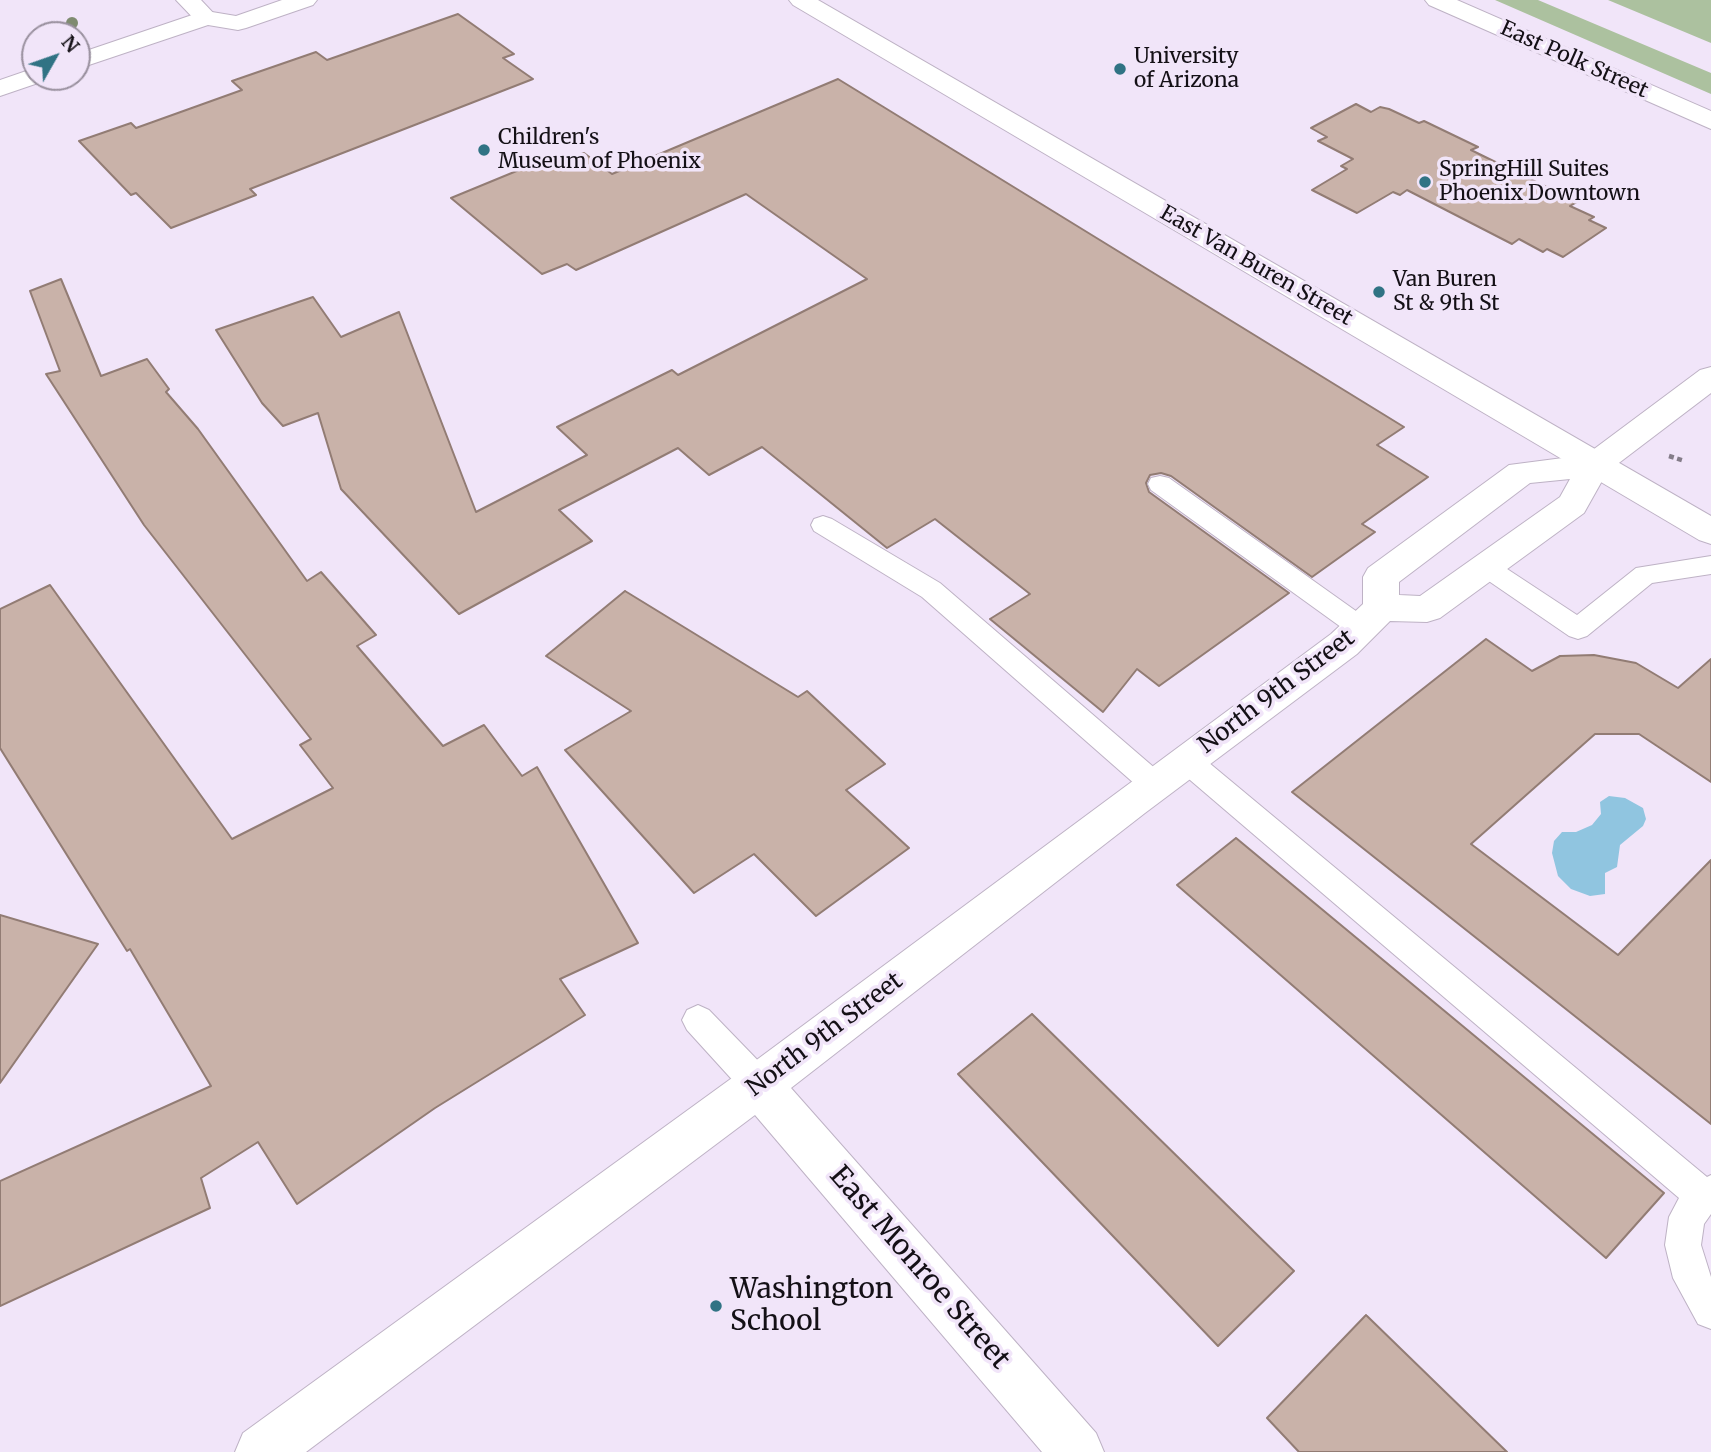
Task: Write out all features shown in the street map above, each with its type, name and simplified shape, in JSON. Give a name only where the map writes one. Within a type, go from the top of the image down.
[{"type":"street","points":[[188,0],[238,23],[305,0]]},
{"type":"street","name":"East Van Buren Street","points":[[801,0],[1711,532]]},
{"type":"street","name":"East Polk Street","points":[[1437,0],[1711,121]]},
{"type":"street","points":[[91,56],[211,9]]},
{"type":"street","points":[[0,88],[21,81]]},
{"type":"street","points":[[1595,465],[1521,473],[1381,577],[1371,618],[1427,609],[1572,505],[1595,465],[1711,377]]},
{"type":"street","name":"North 9th Street","points":[[262,1452],[759,1085],[1170,772],[1343,644],[1371,618]]},
{"type":"street","name":"East Monroe Street","points":[[759,1085],[1077,1452]]},
{"type":"lane","points":[[1160,484],[1371,618]]},
{"type":"lane","points":[[823,525],[931,590],[1170,772],[1707,1194],[1687,1217],[1683,1245],[1691,1278],[1711,1311]]},
{"type":"lane","points":[[1486,567],[1578,629],[1645,575],[1711,565]]},
{"type":"lane","points":[[698,1020],[759,1085]]},
{"type":"green space","points":[[1495,0],[1538,0],[1711,73],[1711,94]]},
{"type":"green space","points":[[1608,0],[1711,0],[1711,43]]},
{"type":"water","points":[[1609,796],[1625,798],[1643,808],[1646,819],[1643,826],[1620,845],[1617,867],[1605,873],[1605,894],[1590,896],[1571,889],[1558,876],[1552,853],[1554,841],[1562,832],[1576,832],[1592,825],[1601,814],[1600,802]]},
{"type":"building","points":[[458,14],[514,54],[503,58],[533,79],[250,189],[256,195],[171,228],[136,193],[131,195],[79,141],[131,123],[136,128],[242,90],[232,81],[316,52],[327,60]]},
{"type":"building","points":[[838,79],[1404,427],[1377,445],[1428,477],[1362,524],[1375,532],[1312,577],[1171,476],[1161,473],[1150,475],[1146,483],[1149,492],[1289,593],[1159,686],[1137,669],[1103,712],[990,619],[1030,594],[935,519],[887,548],[762,447],[709,475],[678,448],[559,510],[592,541],[459,614],[341,489],[318,413],[283,426],[262,403],[216,330],[313,297],[341,337],[399,312],[476,512],[587,455],[557,427],[672,370],[678,375],[867,279],[746,194],[576,270],[567,264],[542,274],[451,198],[553,156],[561,162],[584,153],[612,174]]},
{"type":"building","name":"SpringHill Suites Phoenix Downtown","points":[[1356,104],[1371,112],[1380,107],[1419,123],[1424,121],[1478,147],[1471,150],[1577,202],[1570,206],[1594,217],[1589,220],[1606,228],[1563,257],[1547,249],[1543,252],[1519,239],[1512,244],[1407,190],[1400,195],[1393,192],[1357,213],[1312,190],[1347,169],[1341,166],[1353,159],[1318,141],[1327,137],[1311,128]]},
{"type":"building","points":[[61,279],[101,376],[147,359],[169,389],[166,392],[198,429],[307,581],[321,572],[376,635],[357,646],[443,746],[484,725],[522,776],[537,767],[638,943],[560,979],[585,1015],[435,1108],[297,1204],[258,1142],[201,1178],[210,1208],[0,1306],[0,1181],[211,1086],[130,949],[127,951],[0,748],[0,609],[50,585],[232,839],[333,788],[300,745],[311,739],[144,525],[46,374],[60,371],[30,291]]},
{"type":"building","points":[[625,591],[798,697],[807,691],[885,764],[846,790],[909,848],[816,916],[754,854],[694,893],[565,750],[631,711],[546,656]]},
{"type":"building","points":[[1486,639],[1532,671],[1560,656],[1594,655],[1636,663],[1678,688],[1711,659],[1711,782],[1639,734],[1595,734],[1471,844],[1618,955],[1711,860],[1711,1124],[1292,792]]},
{"type":"building","points":[[1236,838],[1664,1193],[1606,1258],[1177,885]]},
{"type":"building","points":[[0,915],[98,944],[0,1083]]},
{"type":"building","points":[[1032,1014],[1294,1271],[1218,1346],[958,1074]]},
{"type":"building","points":[[1366,1315],[1507,1452],[1299,1452],[1267,1418]]},
{"type":"place","name":"University of Arizona","points":[[1120,69]]},
{"type":"place","name":"Children's Museum of Phoenix","points":[[484,150]]},
{"type":"place","name":"SpringHill Suites Phoenix Downtown","points":[[1425,182]]},
{"type":"place","name":"Van Buren St & 9th St","points":[[1379,292]]},
{"type":"place","name":"Washington School","points":[[716,1306]]}]
